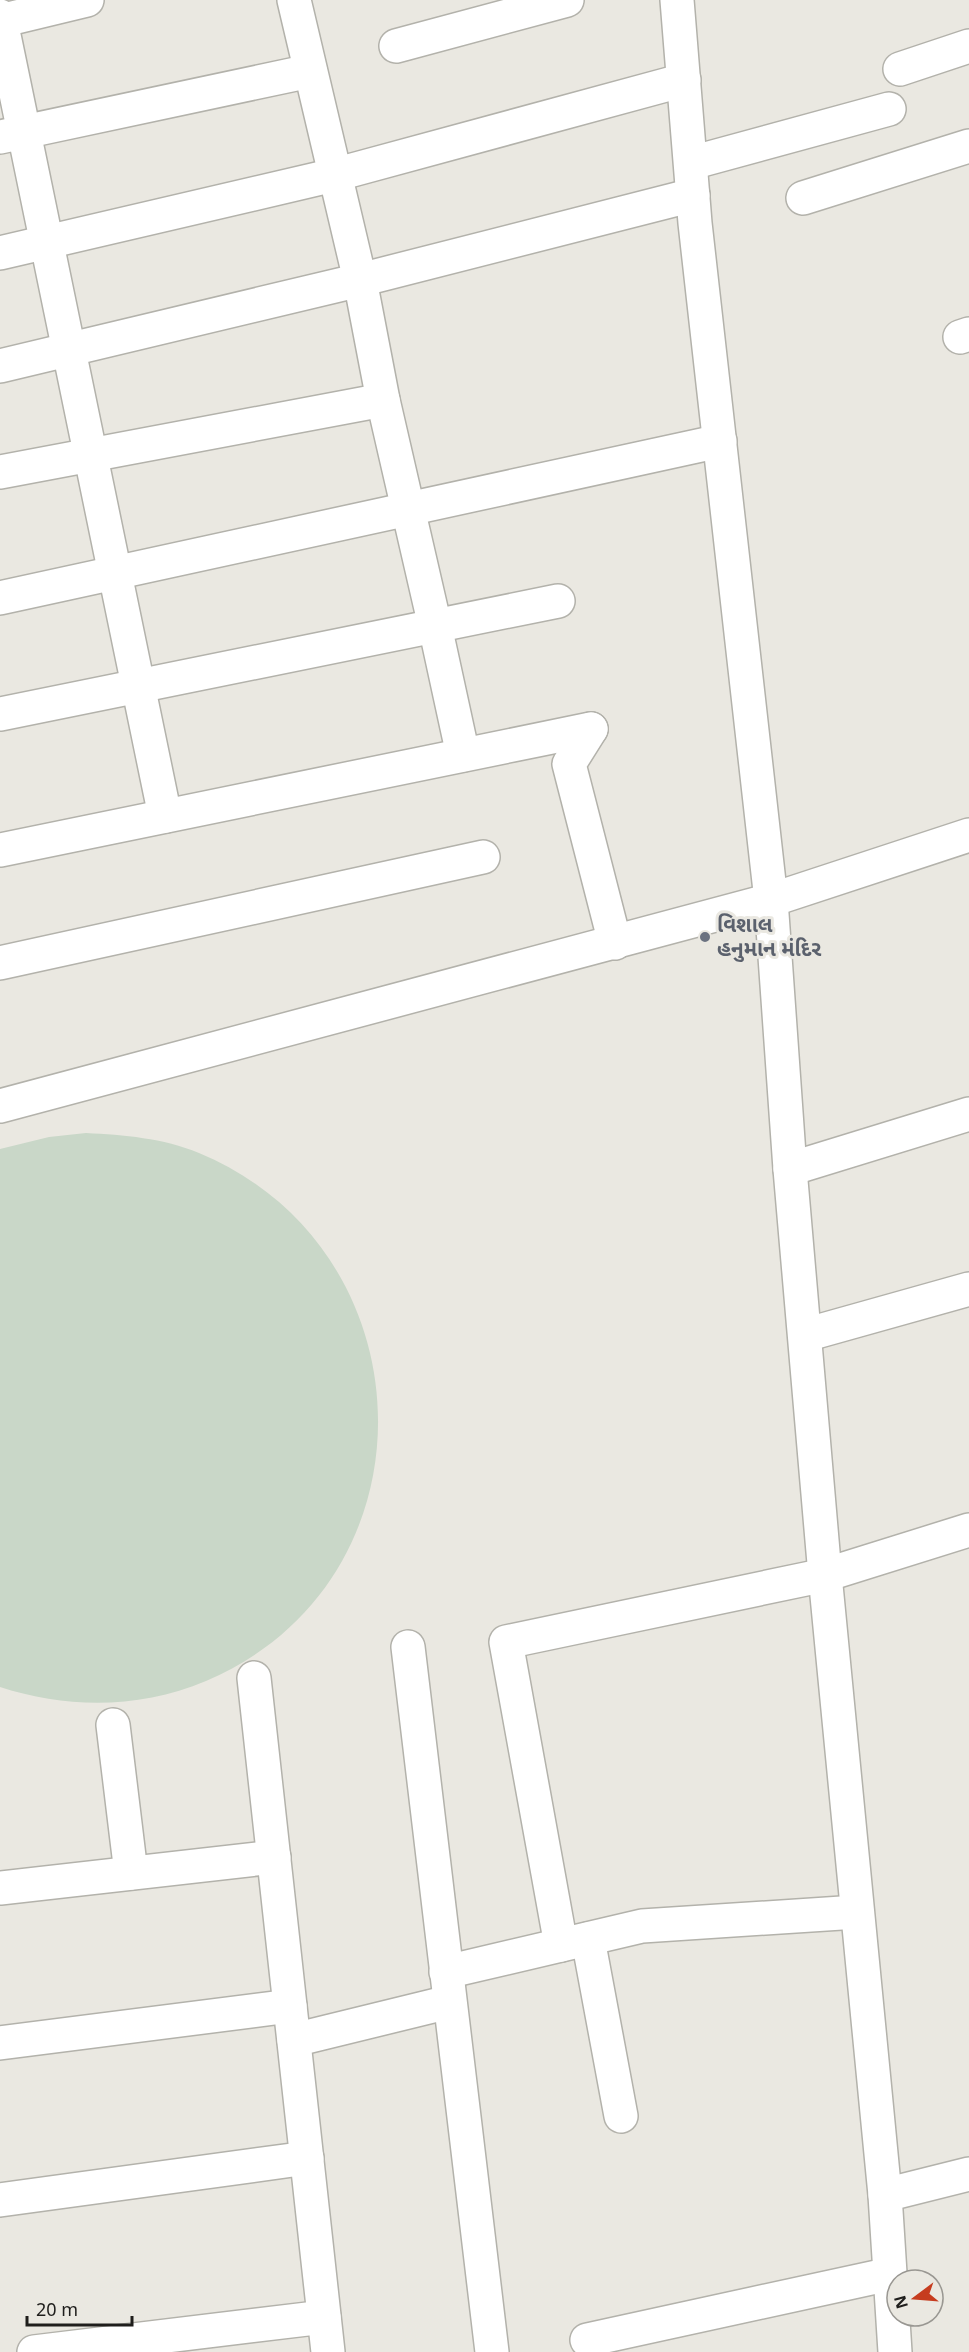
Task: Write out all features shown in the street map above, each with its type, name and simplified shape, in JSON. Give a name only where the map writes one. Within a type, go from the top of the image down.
[{"type":"street","points":[[87,0],[0,19],[12,134],[47,244],[165,816]]},
{"type":"street","points":[[294,0],[360,280],[383,400],[463,755]]},
{"type":"street","points":[[396,46],[567,0]]},
{"type":"street","points":[[681,1],[684,80],[693,195],[771,900],[790,1168],[825,1575],[885,2195],[890,2268]]},
{"type":"street","points":[[900,69],[969,46]]},
{"type":"street","points":[[12,134],[310,71]]},
{"type":"street","points":[[0,253],[47,244],[334,175],[684,80]]},
{"type":"street","points":[[691,163],[890,109]]},
{"type":"street","points":[[802,198],[969,146]]},
{"type":"street","points":[[0,366],[360,280],[693,195]]},
{"type":"street","points":[[0,472],[383,400]]},
{"type":"street","points":[[0,598],[720,441]]},
{"type":"street","points":[[0,714],[558,601]]},
{"type":"street","points":[[0,850],[591,729],[569,764],[615,942]]},
{"type":"street","points":[[0,1106],[771,900],[969,835]]},
{"type":"street","points":[[0,963],[483,857]]},
{"type":"street","points":[[790,1168],[969,1114]]},
{"type":"street","points":[[805,1335],[969,1289]]},
{"type":"street","points":[[621,2116],[574,1942],[506,1642],[825,1575],[969,1530]]},
{"type":"street","points":[[408,1647],[492,2352]]},
{"type":"street","points":[[255,1678],[328,2352]]},
{"type":"street","points":[[113,1725],[131,1873]]},
{"type":"street","points":[[0,1888],[274,1857]]},
{"type":"street","points":[[294,2040],[574,1942],[642,1926],[857,1912]]},
{"type":"street","points":[[0,2043],[290,2006]]},
{"type":"street","points":[[0,2200],[307,2158]]},
{"type":"street","points":[[885,2195],[969,2174]]},
{"type":"street","points":[[587,2340],[885,2275]]},
{"type":"street","points":[[34,2352],[324,2317]]},
{"type":"street","points":[[893,2328],[895,2352]]},
{"type":"green space","points":[[86,1133],[143,1138],[185,1148],[199,1153],[276,1199],[331,1262],[366,1336],[378,1416],[368,1496],[337,1570],[283,1634],[206,1681],[155,1697],[103,1703],[51,1699],[0,1687],[0,1149],[49,1137]]},
{"type":"place","name":"વિશાલ હનુમાન મંદિર","points":[[705,937]]}]
